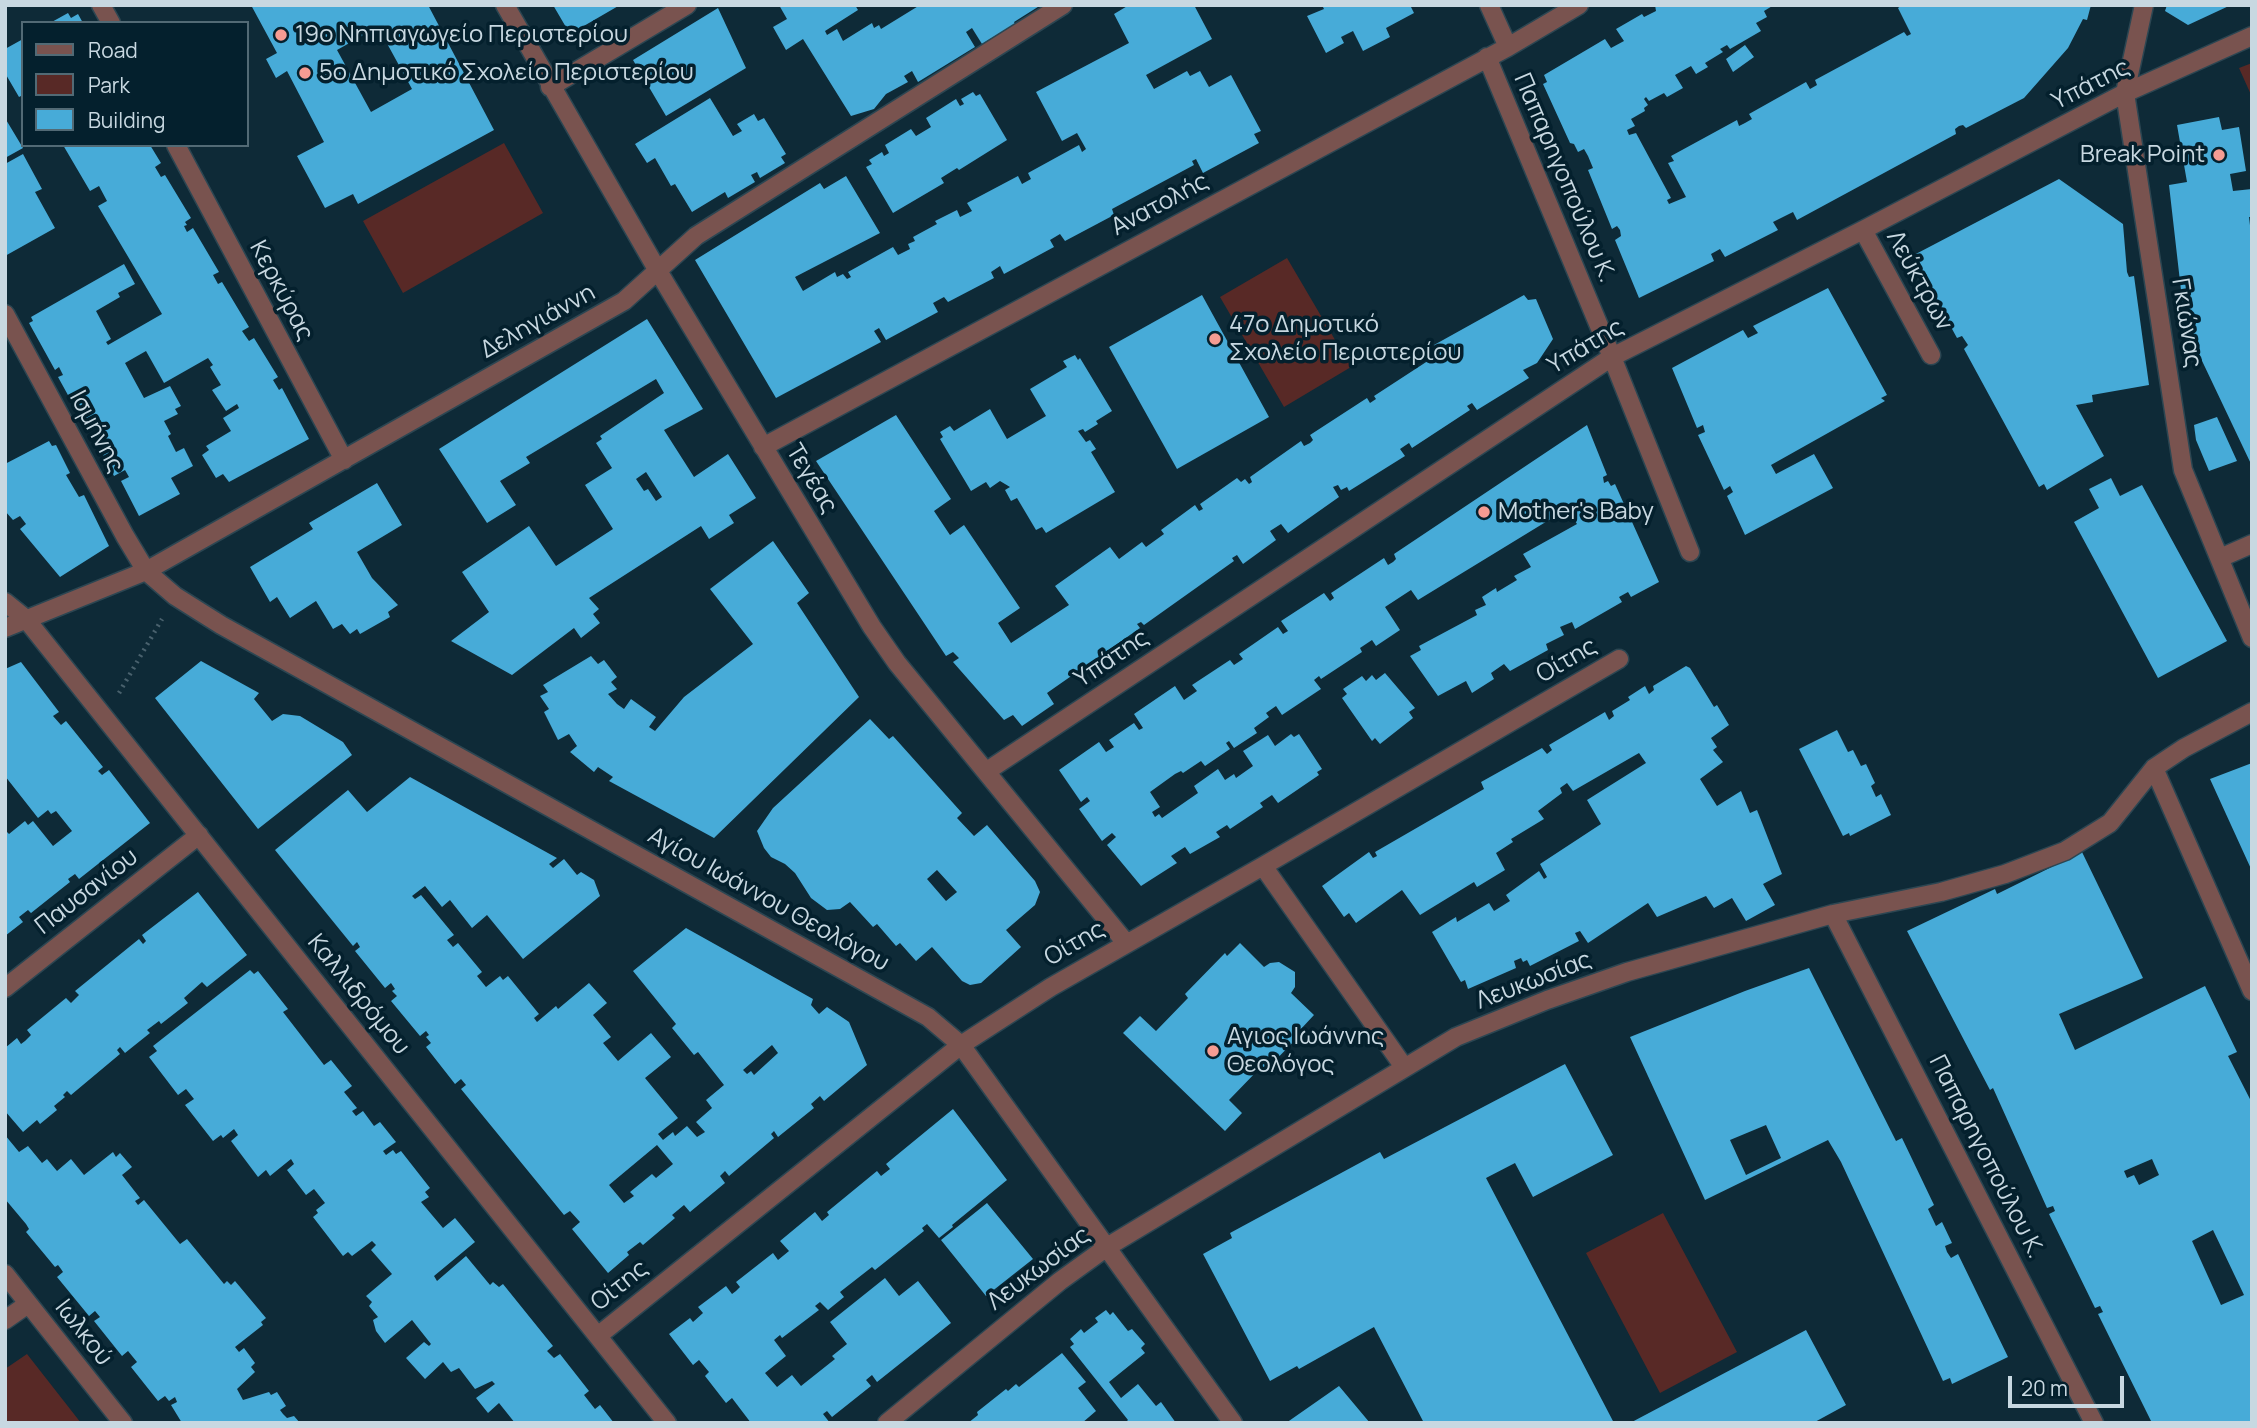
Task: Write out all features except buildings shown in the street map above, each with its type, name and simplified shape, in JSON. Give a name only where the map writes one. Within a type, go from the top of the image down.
[{"type":"street","points":[[102,5],[110,21]]},
{"type":"street","name":"Τεγέας","points":[[505,5],[550,87],[850,595],[897,663],[1126,943]]},
{"type":"street","points":[[550,87],[687,5]]},
{"type":"street","name":"Δεληγιάννη","points":[[5,628],[146,571],[624,301],[696,236],[1063,5]]},
{"type":"street","name":"Παπαρηγοπούλου Κ.","points":[[1489,5],[1508,47]]},
{"type":"street","name":"Ανατολής","points":[[763,447],[1508,47],[1579,5]]},
{"type":"street","name":"Γκιώνας","points":[[2144,5],[2125,93],[2183,470],[2252,638]]},
{"type":"street","name":"Υπάτης","points":[[987,771],[1612,357],[2125,93],[2252,36]]},
{"type":"street","name":"Παπαρηγοπούλου Κ.","points":[[1487,57],[1690,552]]},
{"type":"street","name":"Κερκύρας","points":[[177,147],[344,460]]},
{"type":"street","name":"Λεύκτρων","points":[[1863,230],[1931,355]]},
{"type":"street","name":"Ισμήνης","points":[[5,314],[146,571]]},
{"type":"street","points":[[2220,558],[2252,544]]},
{"type":"street","name":"Αγίου Ιωάννου Θεολόγου","points":[[146,571],[175,596],[221,625],[928,1017],[961,1045],[1233,1423]]},
{"type":"street","name":"Καλλιδρόμου","points":[[5,602],[26,619],[667,1423]]},
{"type":"street","name":"Οίτης","points":[[599,1335],[961,1045],[1126,943],[1619,659]]},
{"type":"street","name":"Λευκωσίας","points":[[887,1423],[1060,1281],[1107,1247],[1455,1037],[1627,972],[1833,914],[1941,892],[2005,874],[2065,851],[2110,823],[2154,768],[2184,747],[2252,712]]},
{"type":"street","points":[[2154,768],[2248,974],[2252,991]]},
{"type":"street","name":"Παυσανίου","points":[[5,988],[200,835]]},
{"type":"street","points":[[1263,866],[1404,1067]]},
{"type":"street","name":"Παπαρηγοπούλου Κ.","points":[[1833,914],[2094,1423]]},
{"type":"street","name":"Ιωλκού","points":[[5,1274],[123,1423]]},
{"type":"street","points":[[5,1320],[29,1304]]},
{"type":"path","points":[[105,718],[175,596]]},
{"type":"green space","points":[[2252,63],[2252,97],[2239,68]]},
{"type":"green space","points":[[504,143],[543,213],[403,293],[363,221]]},
{"type":"green space","points":[[1287,258],[1351,367],[1284,407],[1220,297]]},
{"type":"green space","points":[[1663,1213],[1737,1352],[1660,1393],[1586,1253]]},
{"type":"green space","points":[[27,1354],[81,1423],[5,1423],[5,1369]]},
{"type":"place","name":"19ο Νηπιαγωγείο Περιστερίου","points":[[281,35]]},
{"type":"place","name":"5ο Δημοτικό Σχολείο Περιστερίου","points":[[305,73]]},
{"type":"place","name":"Break Point","points":[[2219,155]]},
{"type":"place","name":"47ο Δημοτικό Σχολείο Περιστερίου","points":[[1215,339]]},
{"type":"place","name":"Mother's Baby","points":[[1484,512]]},
{"type":"place","name":"Αγιος Ιωάννης Θεολόγος","points":[[1213,1051]]}]
